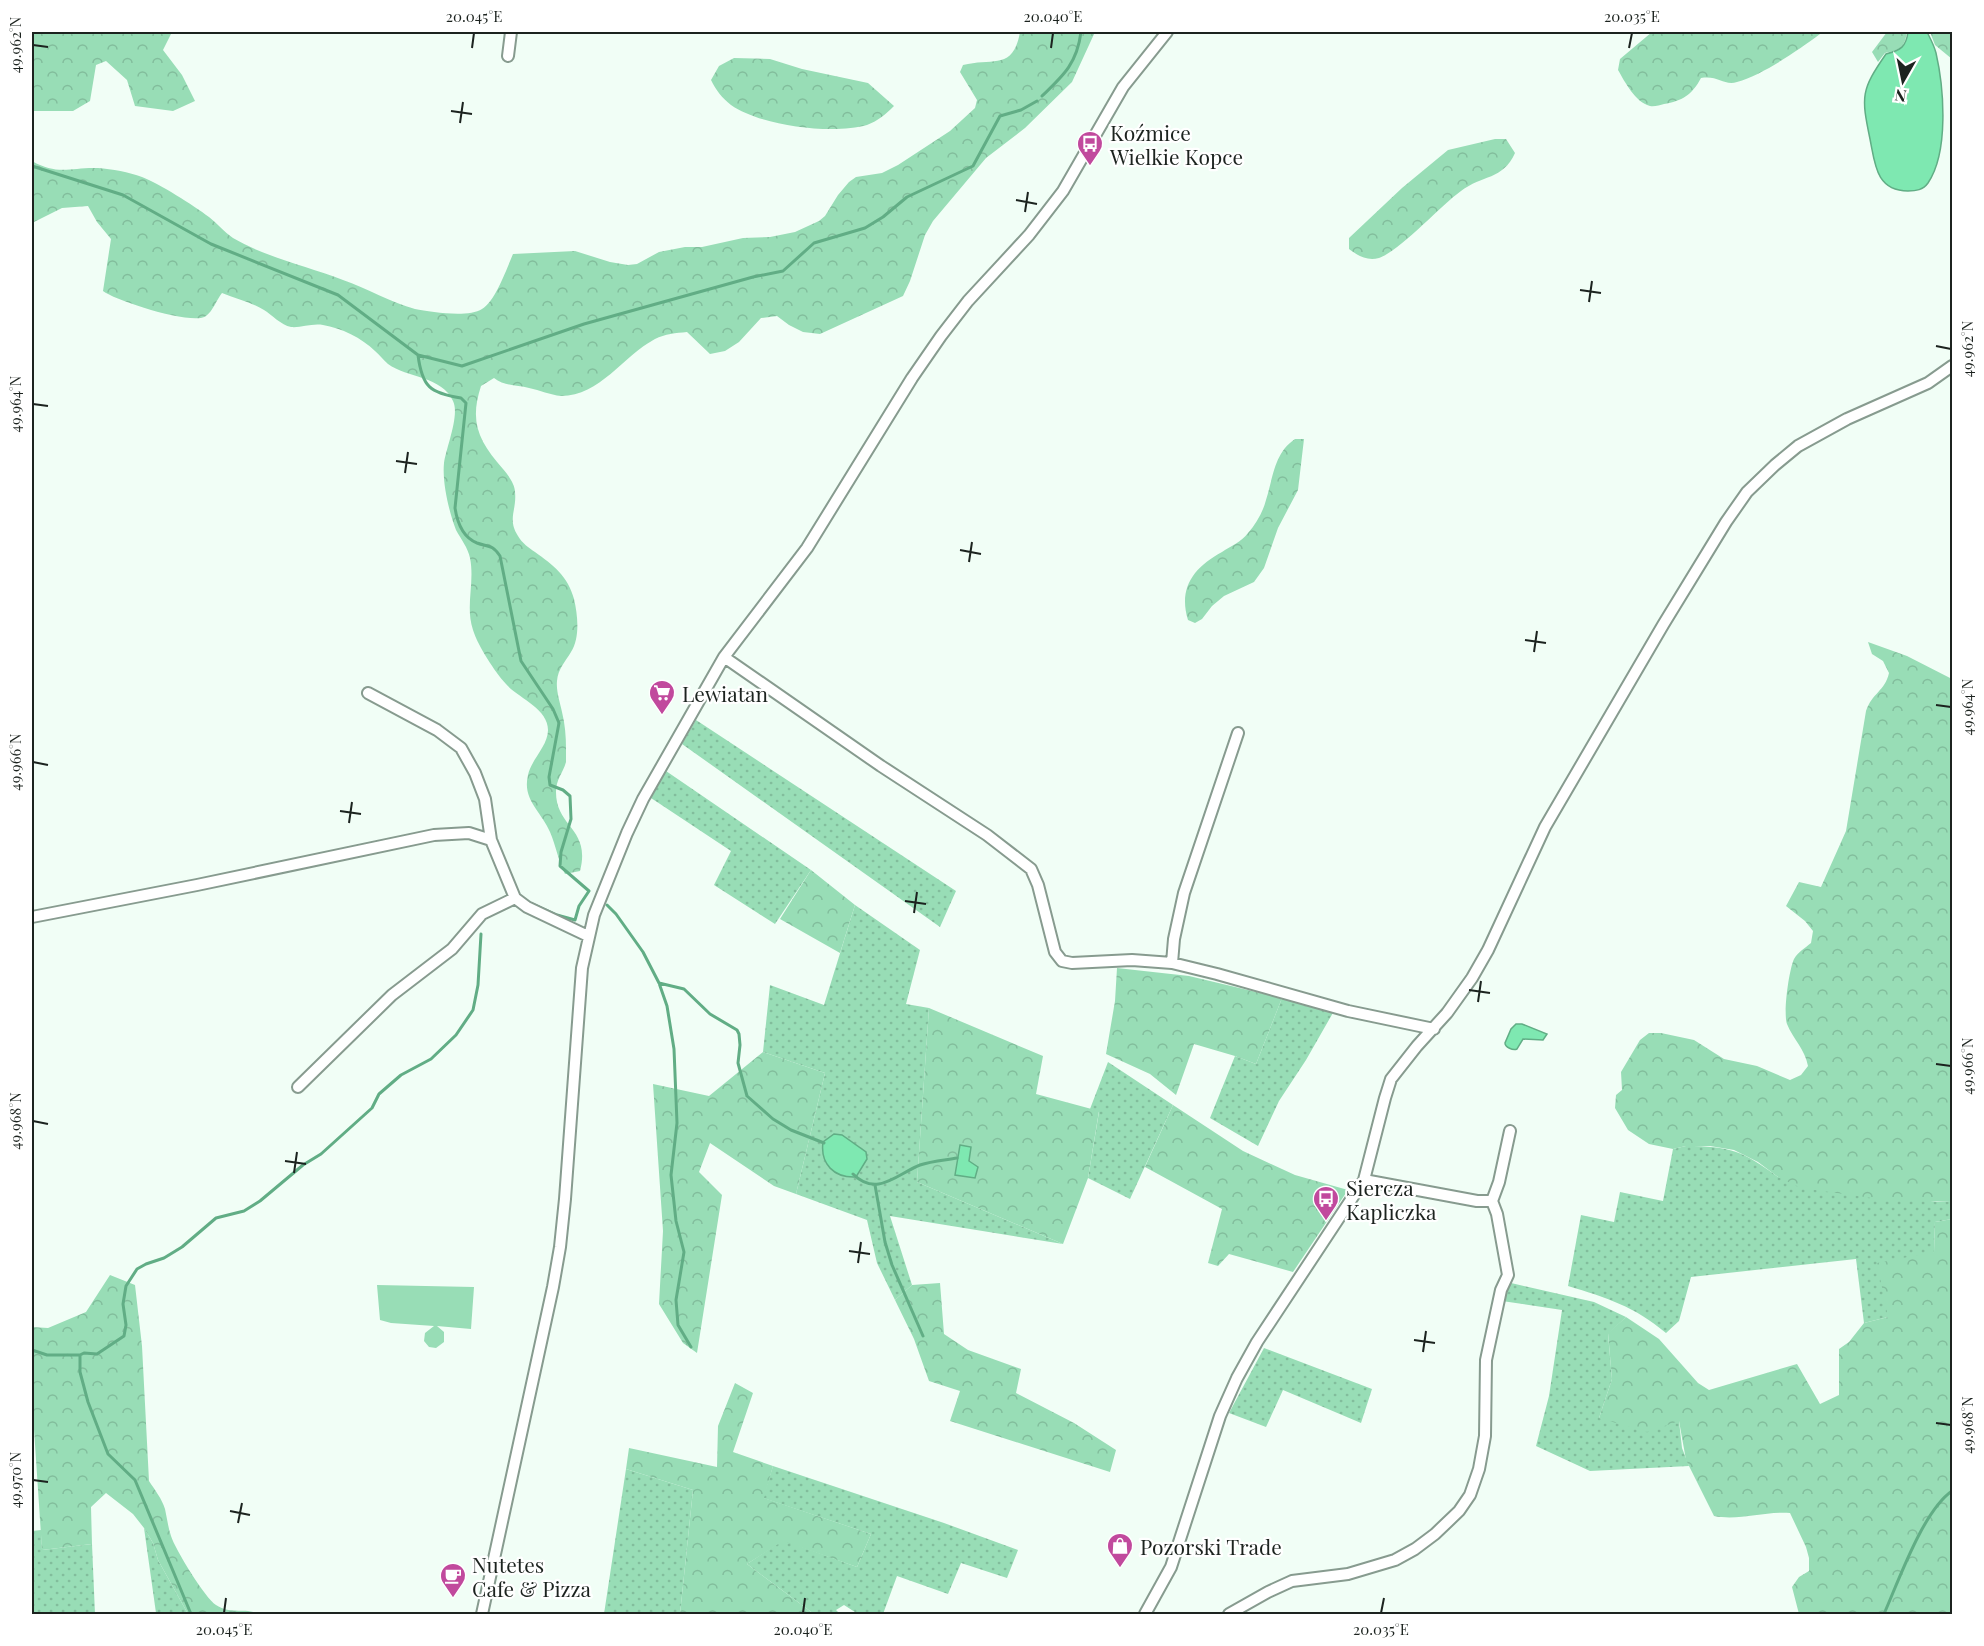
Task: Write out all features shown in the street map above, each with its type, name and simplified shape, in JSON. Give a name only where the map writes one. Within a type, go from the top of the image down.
[{"type":"street","points":[[508,56],[511,32]]},
{"type":"street","points":[[482,1614],[560,1246],[578,998],[588,936],[604,886],[643,799],[724,657],[807,548],[912,378],[941,336],[968,301],[1029,235],[1063,191],[1123,87],[1167,32]]},
{"type":"street","points":[[1146,1614],[1171,1567],[1220,1416],[1238,1378],[1257,1342],[1364,1180],[1391,1079],[1434,1029],[1472,978],[1488,950],[1545,827],[1726,522],[1747,492],[1798,446],[1847,419],[1928,383],[1953,366]]},
{"type":"street","points":[[724,657],[881,766],[987,835],[1031,869],[1038,885],[1055,952],[1062,961],[1072,963],[1132,960],[1172,963],[1348,1011],[1434,1029]]},
{"type":"street","points":[[368,693],[437,730],[461,748],[475,773],[485,799],[491,840],[514,898],[588,936]]},
{"type":"street","points":[[1172,963],[1174,939],[1184,893],[1238,733]]},
{"type":"street","points":[[32,917],[434,835],[469,833],[491,840]]},
{"type":"street","points":[[298,1087],[392,995],[452,949],[482,914],[514,898]]},
{"type":"street","points":[[1229,1614],[1292,1581],[1348,1574],[1395,1560],[1414,1550],[1435,1534],[1459,1511],[1470,1494],[1479,1469],[1485,1436],[1486,1360],[1501,1290],[1508,1275],[1497,1214],[1492,1201],[1496,1193],[1510,1131]]},
{"type":"street","points":[[1364,1180],[1477,1201],[1492,1201]]},
{"type":"green space","points":[[32,32],[172,32],[163,50],[182,75],[195,101],[173,111],[135,106],[127,80],[106,61],[96,65],[90,101],[73,111],[32,111]]},
{"type":"green space","points":[[1020,32],[1095,32],[1072,82],[1025,128],[986,158],[933,221],[925,235],[903,296],[820,334],[803,332],[777,316],[761,318],[739,342],[725,351],[710,354],[687,332],[663,336],[643,346],[599,382],[575,394],[561,396],[506,384],[494,378],[481,386],[476,421],[482,440],[514,486],[513,524],[515,530],[524,543],[564,577],[575,606],[576,640],[560,669],[557,681],[565,730],[566,762],[557,783],[556,792],[557,804],[577,837],[582,857],[580,871],[565,874],[550,832],[530,798],[527,784],[530,769],[547,736],[547,722],[538,709],[511,689],[497,673],[473,630],[470,612],[470,558],[453,523],[444,479],[444,463],[455,414],[453,401],[448,393],[433,382],[396,369],[364,342],[344,331],[319,325],[287,326],[259,307],[222,293],[208,314],[199,318],[172,315],[123,301],[103,291],[111,239],[88,206],[62,208],[32,223],[32,161],[57,170],[98,168],[120,171],[142,177],[167,190],[209,217],[233,238],[259,251],[343,280],[415,309],[449,314],[476,312],[492,299],[513,254],[575,251],[628,265],[637,264],[659,252],[685,247],[702,247],[743,238],[770,237],[795,232],[819,221],[849,182],[856,177],[882,173],[898,165],[950,131],[975,108],[977,100],[960,72],[963,65],[1007,57],[1017,44]]},
{"type":"green space","points":[[1652,32],[1817,32],[1820,34],[1758,74],[1732,83],[1707,77],[1701,78],[1694,89],[1681,99],[1652,106],[1645,104],[1635,96],[1618,70],[1620,59]]},
{"type":"green space","points":[[1887,32],[1907,32],[1905,42],[1901,47],[1885,53],[1878,62],[1872,52]]},
{"type":"green space","points":[[1930,32],[1952,32],[1952,59],[1935,45]]},
{"type":"green space","points":[[734,58],[770,59],[802,69],[868,83],[894,106],[875,121],[852,128],[797,127],[760,118],[731,105],[711,80],[719,66]]},
{"type":"green space","points":[[1495,139],[1506,139],[1515,153],[1510,162],[1498,173],[1461,191],[1388,254],[1371,259],[1359,256],[1349,249],[1349,238],[1402,188],[1448,150]]},
{"type":"green space","points":[[1295,439],[1304,439],[1298,490],[1278,528],[1264,568],[1254,582],[1224,596],[1202,619],[1195,623],[1188,620],[1185,598],[1191,580],[1203,564],[1239,541],[1254,526],[1265,504],[1278,459]]},
{"type":"green space","points":[[1868,642],[1907,656],[1952,679],[1952,1202],[1886,1200],[1801,1188],[1734,1150],[1710,1146],[1686,1146],[1673,1149],[1649,1144],[1628,1130],[1615,1108],[1616,1095],[1622,1090],[1621,1072],[1640,1040],[1649,1033],[1661,1033],[1694,1040],[1724,1059],[1757,1066],[1790,1080],[1801,1075],[1808,1066],[1787,1024],[1786,1011],[1792,964],[1798,954],[1811,943],[1813,931],[1805,921],[1786,906],[1799,882],[1821,887],[1846,831],[1866,711],[1885,684],[1889,673],[1883,661],[1872,654]]},
{"type":"green space","points":[[696,720],[956,891],[940,927],[682,744]]},
{"type":"green space","points":[[666,771],[811,870],[775,924],[714,885],[731,851],[651,798]]},
{"type":"green space","points":[[811,870],[855,905],[840,953],[780,919]]},
{"type":"green space","points":[[855,905],[920,950],[906,1004],[929,1008],[917,1182],[1063,1244],[890,1216],[912,1285],[895,1300],[877,1263],[867,1220],[796,1194],[825,1073],[763,1052],[770,985],[824,1005]]},
{"type":"green space","points":[[1117,968],[1189,976],[1282,998],[1256,1064],[1194,1044],[1176,1095],[1150,1074],[1106,1054],[1115,1001]]},
{"type":"green space","points":[[1282,998],[1334,1011],[1279,1101],[1258,1146],[1210,1118],[1235,1056],[1256,1064]]},
{"type":"green space","points":[[929,1008],[1043,1056],[1036,1094],[1099,1111],[1088,1178],[1063,1244],[917,1182]]},
{"type":"green space","points":[[763,1052],[825,1073],[796,1194],[774,1186],[710,1143],[699,1172],[722,1195],[697,1353],[683,1343],[659,1304],[663,1231],[653,1084],[709,1096]]},
{"type":"green space","points":[[1108,1062],[1173,1105],[1130,1199],[1088,1178],[1099,1112],[1090,1109]]},
{"type":"green space","points":[[1173,1105],[1243,1151],[1295,1175],[1348,1190],[1293,1272],[1229,1254],[1218,1266],[1208,1263],[1222,1209],[1145,1167]]},
{"type":"green space","points":[[1686,1146],[1714,1147],[1735,1152],[1755,1161],[1778,1177],[1937,1202],[1952,1202],[1952,1219],[1935,1222],[1934,1252],[1888,1317],[1864,1323],[1856,1259],[1691,1277],[1679,1321],[1666,1333],[1631,1309],[1568,1286],[1581,1215],[1614,1222],[1620,1192],[1663,1201],[1673,1149]]},
{"type":"green space","points":[[1952,1219],[1952,1614],[1799,1614],[1792,1587],[1799,1577],[1809,1571],[1809,1558],[1790,1513],[1714,1516],[1686,1460],[1679,1421],[1647,1432],[1599,1418],[1612,1379],[1608,1333],[1626,1317],[1659,1339],[1698,1383],[1709,1390],[1797,1364],[1820,1404],[1839,1395],[1839,1349],[1849,1342],[1864,1323],[1888,1317],[1877,1263],[1934,1252],[1935,1222]]},
{"type":"green space","points":[[110,1275],[135,1285],[142,1346],[149,1481],[164,1505],[170,1533],[184,1562],[211,1601],[227,1610],[259,1614],[188,1614],[158,1560],[153,1543],[144,1528],[133,1514],[106,1493],[91,1507],[92,1544],[42,1550],[32,1399],[32,1327],[48,1328],[86,1312]]},
{"type":"green space","points":[[940,1283],[944,1334],[968,1350],[1021,1369],[1016,1393],[1074,1423],[1116,1450],[1110,1472],[950,1421],[960,1391],[929,1381],[914,1339],[895,1300],[912,1285]]},
{"type":"green space","points":[[1511,1283],[1594,1302],[1626,1317],[1608,1334],[1612,1379],[1599,1418],[1679,1421],[1682,1448],[1689,1466],[1590,1471],[1536,1446],[1549,1396],[1562,1310],[1502,1301]]},
{"type":"green space","points":[[377,1285],[474,1287],[471,1329],[437,1326],[444,1332],[444,1342],[436,1348],[429,1347],[424,1341],[425,1333],[434,1326],[380,1320]]},
{"type":"green space","points":[[1264,1348],[1372,1389],[1361,1423],[1283,1390],[1266,1427],[1229,1413]]},
{"type":"green space","points":[[735,1383],[753,1393],[733,1452],[773,1466],[764,1498],[871,1534],[857,1567],[783,1541],[747,1564],[814,1614],[680,1614],[693,1490],[626,1469],[629,1448],[717,1467],[718,1426]]},
{"type":"green space","points":[[773,1466],[1018,1550],[1007,1578],[961,1563],[948,1594],[897,1576],[883,1614],[858,1614],[844,1605],[836,1610],[840,1614],[814,1614],[747,1564],[783,1540],[857,1567],[871,1534],[763,1498]]},
{"type":"green space","points":[[626,1469],[693,1490],[680,1614],[604,1614]]},
{"type":"green space","points":[[144,1528],[153,1543],[158,1560],[188,1614],[156,1613]]},
{"type":"green space","points":[[41,1530],[42,1550],[92,1544],[95,1614],[32,1614],[32,1531]]},
{"type":"shaded area","points":[[1908,32],[1927,32],[1934,47],[1939,67],[1943,120],[1935,170],[1924,187],[1908,191],[1897,190],[1889,186],[1879,174],[1865,113],[1865,94],[1872,76],[1886,54],[1902,47]]},
{"type":"shaded area","points":[[1516,1024],[1522,1024],[1547,1034],[1543,1040],[1523,1039],[1517,1049],[1511,1049],[1505,1043],[1511,1029]]},
{"type":"shaded area","points":[[834,1134],[842,1135],[866,1152],[867,1159],[856,1177],[841,1175],[826,1163],[823,1142]]},
{"type":"shaded area","points":[[960,1145],[971,1147],[969,1161],[978,1167],[975,1178],[955,1175]]},
{"type":"waterway","points":[[1042,96],[1057,82],[1073,60],[1081,32]]},
{"type":"waterway","points":[[32,166],[123,195],[211,244],[338,295],[418,355],[462,366],[584,324],[753,277],[783,271],[814,243],[865,228],[883,217],[907,197],[973,166],[1000,116],[1021,110],[1037,101]]},
{"type":"waterway","points":[[418,355],[422,375],[429,387],[442,394],[461,398],[466,403],[455,508],[457,518],[468,537],[492,548],[500,556],[521,661],[553,709],[559,723],[549,777],[550,785],[563,790],[570,796],[571,819],[561,852],[560,866],[589,891],[579,906],[575,920],[528,902]]},
{"type":"waterway","points":[[607,905],[643,952],[659,983],[667,1006],[674,1049],[677,1123],[671,1175],[676,1221],[684,1252],[676,1300],[678,1325],[691,1347]]},
{"type":"waterway","points":[[32,1350],[47,1355],[97,1354],[124,1336],[126,1325],[123,1304],[126,1286],[137,1269],[164,1258],[182,1247],[216,1218],[244,1211],[260,1201],[303,1165],[321,1154],[372,1108],[379,1094],[401,1075],[431,1059],[456,1035],[473,1010],[478,985],[481,934]]},
{"type":"waterway","points":[[659,983],[684,989],[710,1014],[737,1030],[740,1045],[738,1063],[747,1096],[773,1119],[791,1130],[824,1143]]},
{"type":"waterway","points":[[853,1174],[862,1181],[879,1184],[920,1165],[957,1158]]},
{"type":"waterway","points":[[875,1185],[885,1242],[892,1265],[923,1336]]},
{"type":"waterway","points":[[80,1356],[80,1372],[88,1402],[108,1454],[135,1480],[191,1614]]},
{"type":"waterway","points":[[1884,1614],[1904,1565],[1922,1530],[1931,1514],[1952,1491]]},
{"type":"place","name":"Koźmice Wielkie Kopce","points":[[1090,167]]},
{"type":"place","name":"Lewiatan","points":[[662,716]]},
{"type":"place","name":"Siercza Kapliczka","points":[[1326,1222]]},
{"type":"place","name":"Pozorski Trade","points":[[1120,1569]]},
{"type":"place","name":"Nutetes Cafe & Pizza","points":[[453,1599]]}]
